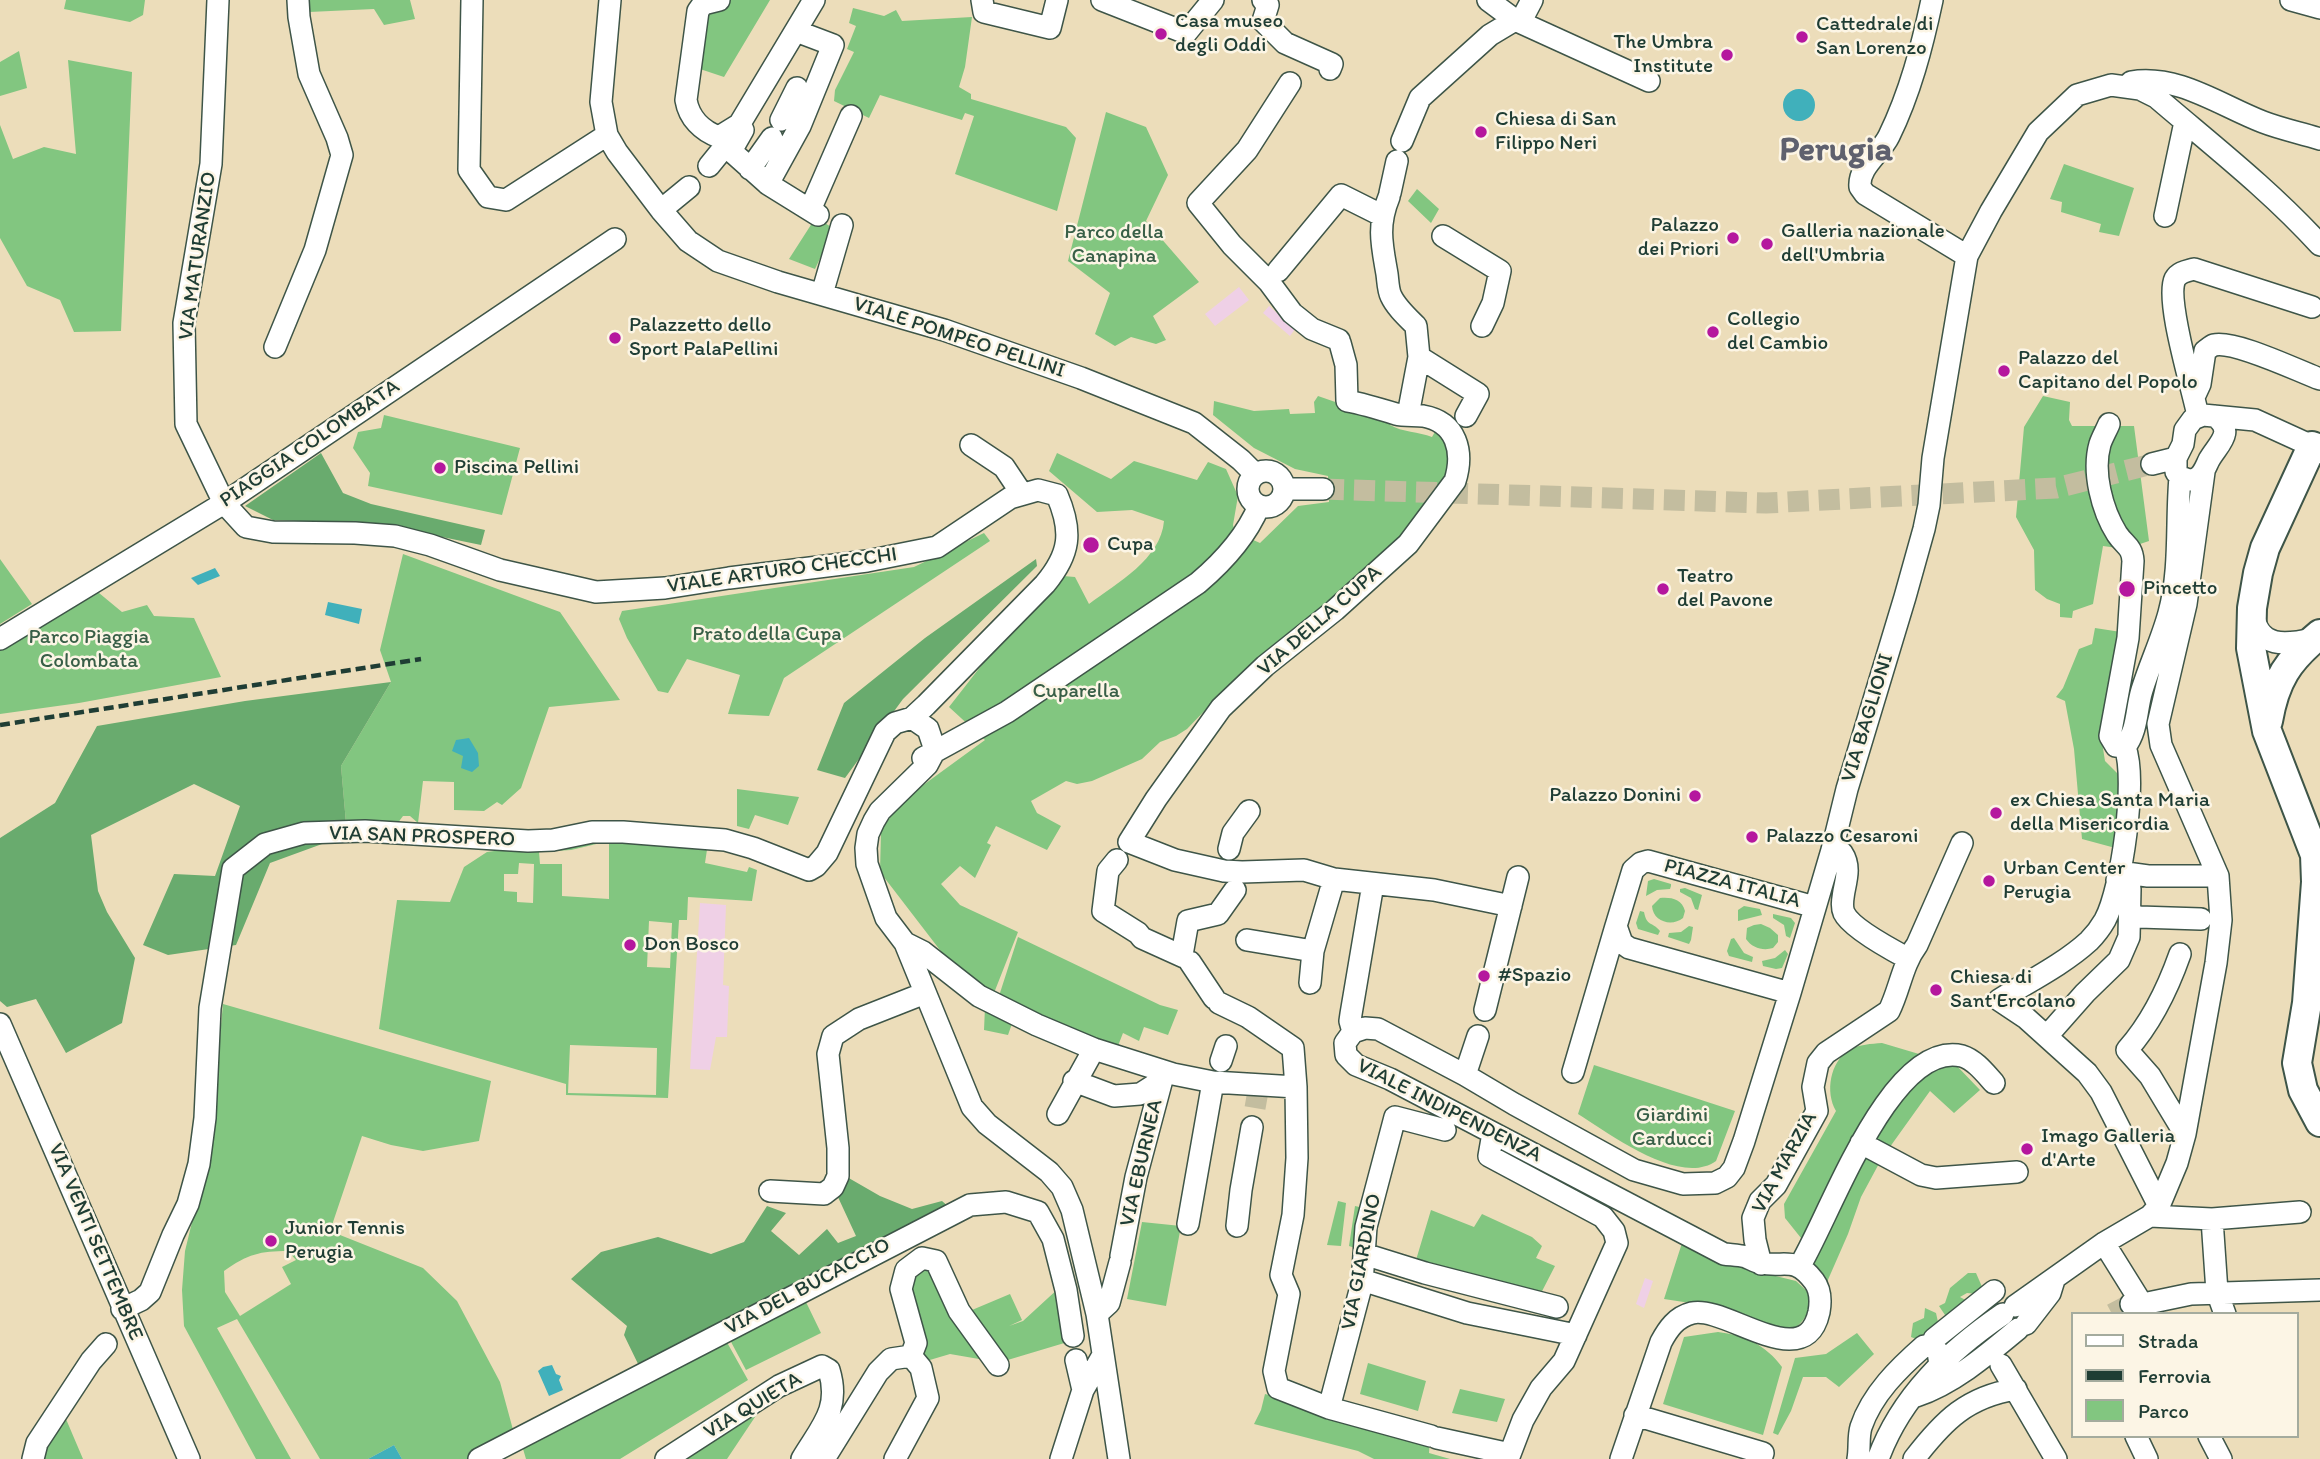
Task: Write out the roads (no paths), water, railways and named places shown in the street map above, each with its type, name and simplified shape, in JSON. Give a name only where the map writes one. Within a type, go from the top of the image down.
[{"type":"main road","points":[[2316,447],[2265,548],[2252,608],[2252,659],[2267,731],[2315,855],[2316,882],[2307,1003],[2297,1063],[2303,1090],[2320,1122]]},
{"type":"main road","points":[[2267,731],[2272,697],[2281,675],[2317,636]]},
{"type":"street","name":"VIA MATURANZIO","points":[[218,0],[211,164],[184,323],[186,424],[224,503]]},
{"type":"street","points":[[275,347],[315,250],[342,155],[309,74],[298,0]]},
{"type":"street","points":[[472,0],[469,170],[488,197],[506,200],[607,135],[601,102],[610,0]]},
{"type":"street","points":[[719,0],[703,4],[698,11],[686,100],[688,113],[710,134],[719,137],[740,124]]},
{"type":"street","points":[[709,166],[740,124],[814,0]]},
{"type":"street","points":[[982,0],[984,12],[1050,28],[1057,0]]},
{"type":"street","points":[[1102,0],[1186,33],[1213,0]]},
{"type":"street","points":[[1263,0],[1268,5],[1263,21],[1286,43],[1332,64],[1330,69]]},
{"type":"street","points":[[1488,0],[1515,20],[1649,81]]},
{"type":"street","points":[[1408,415],[1419,358],[1416,326],[1391,296],[1382,246],[1387,202],[1401,146],[1420,98],[1490,35],[1515,20],[1522,19],[1532,0]]},
{"type":"street","points":[[1932,0],[1916,66],[1905,98],[1888,139],[1861,175],[1860,187],[1865,194],[1967,256]]},
{"type":"street","points":[[2291,0],[2320,8]]},
{"type":"street","points":[[768,184],[800,126],[833,45],[796,31]]},
{"type":"street","name":"VIA BAGLIONI","points":[[1815,907],[1924,529],[1933,458],[1967,256],[1990,211],[2038,132],[2077,95],[2111,85],[2139,81],[2171,84],[2206,96],[2264,122],[2320,139]]},
{"type":"street","points":[[1290,83],[1247,150],[1198,204],[1232,245],[1273,277],[1292,313],[1311,329],[1340,342],[1346,365],[1348,401],[1381,408],[1398,415],[1426,417],[1460,427],[1478,394],[1419,358]]},
{"type":"street","points":[[2111,85],[2140,89],[2155,97],[2249,174],[2320,244]]},
{"type":"street","points":[[750,169],[776,129],[797,88]]},
{"type":"street","points":[[740,124],[743,130],[731,151],[768,184],[814,212],[851,116]]},
{"type":"street","points":[[2165,216],[2185,122]]},
{"type":"street","name":"VIALE POMPEO PELLINI","points":[[607,135],[661,210],[688,241],[718,261],[778,282],[956,334],[1081,378],[1194,423],[1255,474]]},
{"type":"street","points":[[661,210],[689,187]]},
{"type":"street","points":[[1273,277],[1341,195],[1387,202]]},
{"type":"street","points":[[822,294],[842,225]]},
{"type":"street","points":[[1443,236],[1500,271],[1493,303],[1482,326]]},
{"type":"street","name":"PIAGGIA COLOMBATA","points":[[0,639],[224,503],[615,239]]},
{"type":"street","points":[[2224,438],[2222,423],[2202,410],[2176,327],[2173,290],[2175,280],[2182,272],[2194,269],[2312,307]]},
{"type":"street","points":[[2125,747],[2137,721],[2141,693],[2170,611],[2178,553],[2178,468],[2186,430],[2202,410],[2200,384],[2205,351],[2213,345],[2223,345],[2265,356],[2320,379]]},
{"type":"street","points":[[2202,410],[2255,420],[2316,447]]},
{"type":"street","points":[[2109,424],[2100,443],[2098,456],[2100,486],[2110,520],[2118,535],[2132,551],[2133,561],[2128,638],[2110,736],[2116,746],[2125,747]]},
{"type":"street","points":[[1865,1457],[1925,1379],[1934,1356],[1934,1339],[1998,1288],[2020,1287],[2054,1278],[2155,1211],[2177,1163],[2185,1134],[2216,963],[2221,920],[2218,876],[2161,745],[2158,724],[2186,604],[2204,472],[2224,438],[2245,429],[2266,426]]},
{"type":"street","name":"VIA DELLA CUPA","points":[[1232,874],[1175,860],[1129,842],[1221,708],[1265,666],[1335,610],[1408,544],[1455,481],[1460,427]]},
{"type":"street","points":[[971,444],[1004,467],[1022,494]]},
{"type":"street","points":[[2152,464],[2178,468],[2192,480],[2204,472]]},
{"type":"street","points":[[1266,471],[1281,478],[1284,489],[1280,500],[1270,507],[1259,506],[1248,494],[1249,483],[1255,474],[1266,471]]},
{"type":"street","points":[[1284,489],[1323,489]]},
{"type":"street","name":"VIALE ARTURO CHECCHI","points":[[224,503],[246,527],[273,532],[355,533],[395,537],[430,545],[500,570],[596,592],[665,588],[867,561],[937,547],[1010,498],[1038,490],[1057,495],[1064,510],[1067,541],[1065,555],[1059,567],[912,718]]},
{"type":"street","points":[[2179,515],[2201,499]]},
{"type":"street","points":[[1119,1459],[1097,1314],[1072,1210],[1062,1187],[1049,1172],[987,1124],[972,1107],[905,943],[886,918],[867,864],[868,834],[880,811],[927,765],[935,750],[1007,712],[1198,583],[1223,562],[1252,523],[1259,506]]},
{"type":"street","points":[[2252,608],[2254,622],[2269,640],[2292,644],[2317,636]]},
{"type":"street","points":[[912,718],[928,729],[935,750]]},
{"type":"street","name":"VIA SAN PROSPERO","points":[[122,1309],[141,1300],[150,1292],[188,1204],[199,1164],[205,1118],[210,1008],[233,869],[265,845],[304,834],[365,831],[528,841],[553,840],[592,832],[623,832],[725,840],[808,870],[816,866],[827,853],[885,732],[895,723],[912,718]]},
{"type":"street","points":[[2125,747],[2130,760],[2129,806],[2118,876],[2104,923],[2088,941],[2050,969],[1999,1000],[2026,1018],[2087,1073],[2101,1092],[2155,1211]]},
{"type":"street","points":[[1185,958],[1188,921],[1218,914],[1232,874],[1233,834],[1249,811]]},
{"type":"street","points":[[1832,850],[1842,853],[1847,861],[1842,904],[1845,915],[1872,939],[1907,958],[1917,945],[1962,843]]},
{"type":"street","points":[[1117,860],[1108,871],[1103,911],[1142,938],[1185,958],[1216,1000],[1248,1017],[1293,1048],[1297,1158],[1291,1234],[1281,1275],[1289,1294],[1274,1371],[1278,1388],[1329,1408],[1434,1437],[1511,1454],[1523,1420],[1541,1388],[1564,1361],[1617,1243],[1614,1231],[1603,1217],[1482,1152],[1493,1133]]},
{"type":"street","name":"PIAZZA ITALIA","points":[[1573,1072],[1633,870],[1641,863],[1648,861],[1815,907],[1790,993]]},
{"type":"street","points":[[1232,874],[1304,870],[1334,879],[1434,890],[1511,906]]},
{"type":"street","points":[[2118,876],[2218,876]]},
{"type":"street","points":[[2047,1036],[2119,960],[2129,937],[2130,889],[2118,876]]},
{"type":"street","points":[[1485,1010],[1518,877]]},
{"type":"street","points":[[1310,983],[1313,951],[1334,879]]},
{"type":"street","points":[[1353,1032],[1350,1021],[1373,884]]},
{"type":"street","points":[[2130,914],[2139,917],[2201,919]]},
{"type":"street","points":[[1616,926],[1622,943],[1629,948],[1790,993]]},
{"type":"street","points":[[1247,940],[1313,951]]},
{"type":"street","points":[[905,943],[923,952],[979,996],[1094,1049],[1163,1076],[1218,1070]]},
{"type":"street","points":[[2180,954],[2173,974],[2143,1033],[2127,1050],[2151,1076],[2185,1134]]},
{"type":"street","name":"VIA MARZIA","points":[[1761,1264],[1753,1218],[1760,1201],[1776,1185],[1817,1111],[1813,1087],[1818,1063],[1826,1053],[1889,1011],[1907,958]]},
{"type":"street","points":[[770,1191],[824,1194],[833,1187],[838,1176],[838,1148],[828,1054],[834,1036],[859,1019],[925,993]]},
{"type":"street","name":"VIALE INDIPENDENZA","points":[[1790,993],[1734,1168],[1727,1177],[1715,1183],[1683,1184],[1634,1170],[1465,1074],[1378,1029],[1365,1028],[1353,1032],[1345,1043],[1344,1050],[1348,1059],[1724,1254],[1743,1256],[1761,1264],[1789,1263],[1799,1267]]},
{"type":"street","name":"VIA VENTI SETTEMBRE","points":[[0,1024],[189,1459]]},
{"type":"street","points":[[1465,1074],[1478,1036]]},
{"type":"street","points":[[1058,1114],[1094,1049]]},
{"type":"street","points":[[1620,1459],[1661,1342],[1678,1319],[1694,1312],[1712,1315],[1780,1338],[1792,1339],[1808,1332],[1816,1322],[1821,1300],[1816,1284],[1799,1267],[1812,1247],[1861,1143],[1890,1096],[1914,1069],[1948,1056],[1964,1057],[1976,1063],[1994,1083]]},
{"type":"street","points":[[1218,1070],[1255,1106]]},
{"type":"street","points":[[1188,1224],[1218,1070]]},
{"type":"street","points":[[1074,1081],[1114,1096],[1140,1094],[1163,1076]]},
{"type":"street","name":"VIA EBURNEA","points":[[1097,1314],[1110,1303],[1133,1191],[1163,1076]]},
{"type":"street","points":[[1255,1106],[1296,1087]]},
{"type":"street","points":[[1237,1226],[1255,1106]]},
{"type":"street","name":"VIA GIARDINO","points":[[1329,1408],[1362,1280],[1366,1227],[1395,1117],[1445,1130]]},
{"type":"street","points":[[1861,1143],[1921,1175],[1936,1178],[2017,1172]]},
{"type":"street","name":"VIA DEL BUCACCIO","points":[[480,1459],[970,1205],[1006,1202],[1038,1212],[1054,1239],[1072,1331]]},
{"type":"street","points":[[2155,1211],[2212,1219],[2300,1212]]},
{"type":"street","points":[[2212,1219],[2217,1292],[2224,1312]]},
{"type":"street","points":[[2105,1243],[2141,1307],[2190,1294],[2320,1290]]},
{"type":"street","points":[[1364,1254],[1425,1273],[1557,1307]]},
{"type":"street","points":[[911,1356],[916,1343],[901,1289],[906,1270],[922,1258],[936,1261],[959,1311],[998,1365]]},
{"type":"street","points":[[1910,1398],[1929,1392],[1963,1371],[2015,1318],[2050,1293],[2054,1278]]},
{"type":"street","points":[[1362,1280],[1467,1312],[1576,1335]]},
{"type":"street","points":[[1865,1457],[1889,1399],[1909,1376],[1934,1356],[1982,1328],[2015,1318]]},
{"type":"street","points":[[33,1459],[37,1443],[91,1361],[106,1344]]},
{"type":"street","points":[[1061,1459],[1083,1390],[1102,1355]]},
{"type":"street","points":[[824,1459],[878,1372],[891,1359],[911,1356]]},
{"type":"street","points":[[895,1459],[928,1398],[921,1368],[911,1356]]},
{"type":"street","points":[[1076,1360],[1083,1390]]},
{"type":"street","points":[[2001,1365],[2056,1459]]},
{"type":"street","name":"VIA QUIETA","points":[[666,1459],[779,1386],[822,1366],[829,1370],[834,1385],[833,1406],[802,1459]]},
{"type":"street","points":[[1914,1459],[1940,1428],[1964,1406],[1994,1392],[2016,1389]]},
{"type":"street","points":[[1635,1415],[1763,1452],[1760,1459]]},
{"type":"street","points":[[2137,1438],[2147,1459]]},
{"type":"street","points":[[2210,1438],[2221,1459]]},
{"type":"water","points":[[1799,89],[1810,94],[1815,105],[1810,116],[1799,121],[1788,116],[1783,105],[1788,94]]},
{"type":"water","points":[[215,568],[220,576],[198,585],[191,578]]},
{"type":"water","points":[[328,602],[362,609],[359,624],[325,615]]},
{"type":"water","points":[[469,738],[478,753],[479,766],[472,772],[461,768],[463,756],[452,751],[456,740]]},
{"type":"water","points":[[552,1365],[556,1374],[561,1376],[559,1380],[563,1390],[549,1396],[538,1371]]},
{"type":"water","points":[[394,1445],[402,1459],[368,1459]]},
{"type":"tunnel","points":[[1323,489],[1766,503],[2056,488],[2152,464]]},
{"type":"tunnel","points":[[1255,1108],[1258,1091]]},
{"type":"tunnel","points":[[2116,1312],[2131,1304]]},
{"type":"railway","points":[[0,725],[421,659]]},
{"type":"place","name":"Casa museo degli Oddi","points":[[1161,34]]},
{"type":"place","name":"Cattedrale di San Lorenzo","points":[[1802,37]]},
{"type":"place","name":"The Umbra Institute","points":[[1727,55]]},
{"type":"place","name":"Chiesa di San Filippo Neri","points":[[1481,132]]},
{"type":"place","name":"Palazzo dei Priori","points":[[1733,238]]},
{"type":"place","name":"Galleria nazionale dell'Umbria","points":[[1767,244]]},
{"type":"place","name":"Collegio del Cambio","points":[[1713,332]]},
{"type":"place","name":"Palazzetto dello Sport PalaPellini","points":[[615,338]]},
{"type":"place","name":"Palazzo del Capitano del Popolo","points":[[2004,371]]},
{"type":"place","name":"Piscina Pellini","points":[[440,468]]},
{"type":"place","name":"Cupa","points":[[1091,545]]},
{"type":"place","name":"Teatro del Pavone","points":[[1663,589]]},
{"type":"place","name":"Pincetto","points":[[2127,589]]},
{"type":"place","name":"Palazzo Donini","points":[[1695,796]]},
{"type":"place","name":"ex Chiesa Santa Maria della Misericordia","points":[[1996,813]]},
{"type":"place","name":"Palazzo Cesaroni","points":[[1752,837]]},
{"type":"place","name":"Urban Center Perugia","points":[[1989,881]]},
{"type":"place","name":"Don Bosco","points":[[630,945]]},
{"type":"place","name":"#Spazio","points":[[1484,976]]},
{"type":"place","name":"Chiesa di Sant'Ercolano","points":[[1936,990]]},
{"type":"place","name":"Imago Galleria d'Arte","points":[[2027,1149]]},
{"type":"place","name":"Junior Tennis Perugia","points":[[271,1241]]},
{"type":"district","name":"Perugia","points":[[1836,151]]},
{"type":"park label","name":"Parco della Canapina","points":[[1114,245]]},
{"type":"park label","name":"Prato della Cupa","points":[[767,635]]},
{"type":"park label","name":"Parco Piaggia Colombata","points":[[89,650]]},
{"type":"park label","name":"Cuparella","points":[[1076,692]]},
{"type":"park label","name":"Giardini Carducci","points":[[1672,1128]]}]
